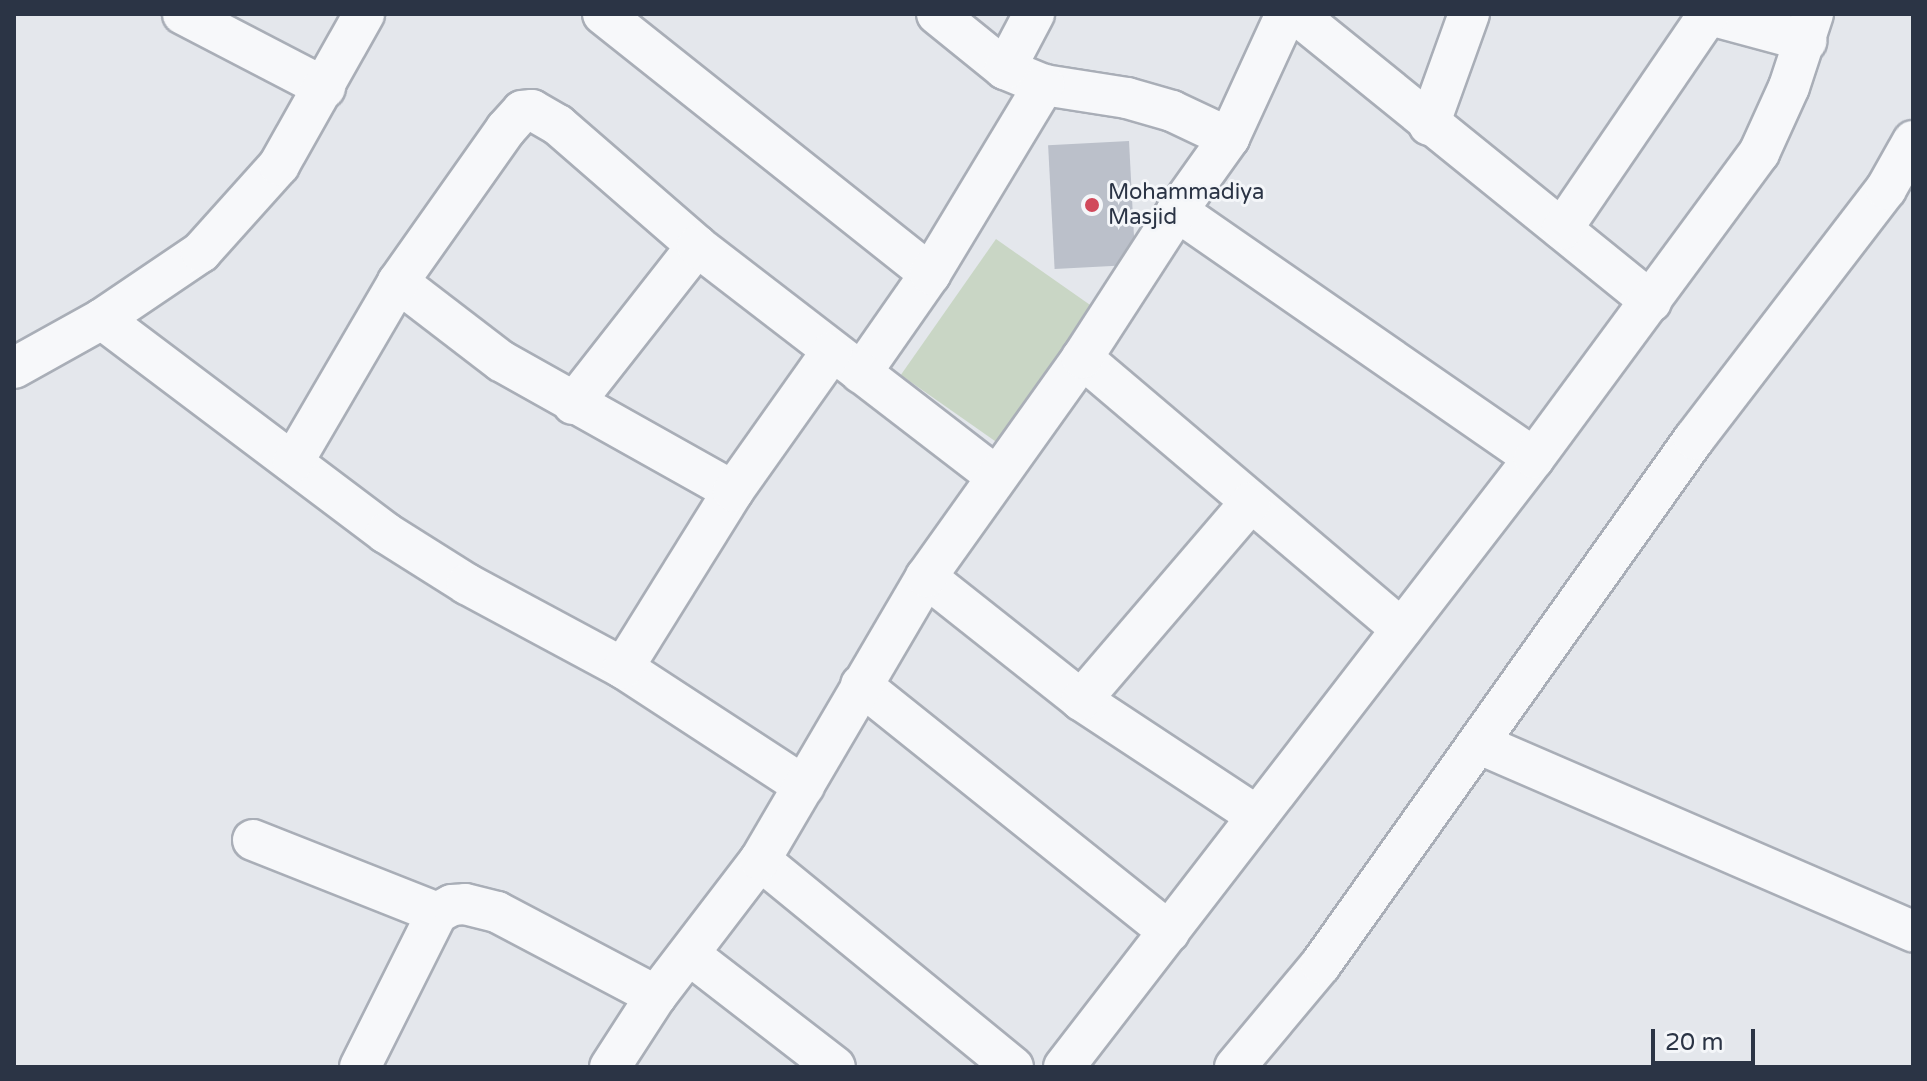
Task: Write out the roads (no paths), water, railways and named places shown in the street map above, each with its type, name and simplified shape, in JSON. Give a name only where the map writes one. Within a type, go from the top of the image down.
[{"type":"street","points":[[183,14],[325,88]]},
{"type":"street","points":[[14,368],[102,319],[201,252],[279,165],[364,14]]},
{"type":"street","points":[[603,14],[930,274]]},
{"type":"street","points":[[937,14],[1005,69],[1044,85],[1127,98],[1172,111],[1229,138]]},
{"type":"street","points":[[1005,69],[1034,14]]},
{"type":"street","points":[[610,1067],[656,996],[760,860],[926,577],[1082,358],[1177,211],[1229,138],[1286,14]]},
{"type":"street","points":[[1296,14],[1429,125],[1651,301]]},
{"type":"street","points":[[1429,125],[1469,14]]},
{"type":"street","points":[[1064,1067],[1534,458],[1759,153],[1809,28],[1707,14],[1562,229]]},
{"type":"street","points":[[623,668],[733,491],[846,362],[930,274],[1044,85]]},
{"type":"street","points":[[293,462],[398,282],[522,111],[544,115],[558,125],[697,246],[996,476]]},
{"type":"street","points":[[1235,1067],[1321,964],[1694,439],[1886,189],[1913,141]]},
{"type":"street","points":[[1177,211],[1534,458]]},
{"type":"street","points":[[573,404],[697,246]]},
{"type":"street","points":[[398,282],[501,361],[733,491]]},
{"type":"street","points":[[102,319],[386,533],[467,584],[623,668],[804,786]]},
{"type":"street","points":[[1082,358],[1402,629]]},
{"type":"street","points":[[1081,700],[1250,503]]},
{"type":"street","points":[[926,577],[1081,700],[1257,816]]},
{"type":"street","points":[[861,685],[1169,932]]},
{"type":"street","points":[[1480,744],[1913,931]]},
{"type":"street","points":[[253,840],[437,913],[465,904],[497,912],[656,996]]},
{"type":"street","points":[[760,860],[1013,1067]]},
{"type":"street","points":[[360,1067],[437,913]]},
{"type":"street","points":[[690,955],[835,1067]]},
{"type":"place","name":"Mohammadiya Masjid","points":[[1092,205]]}]
